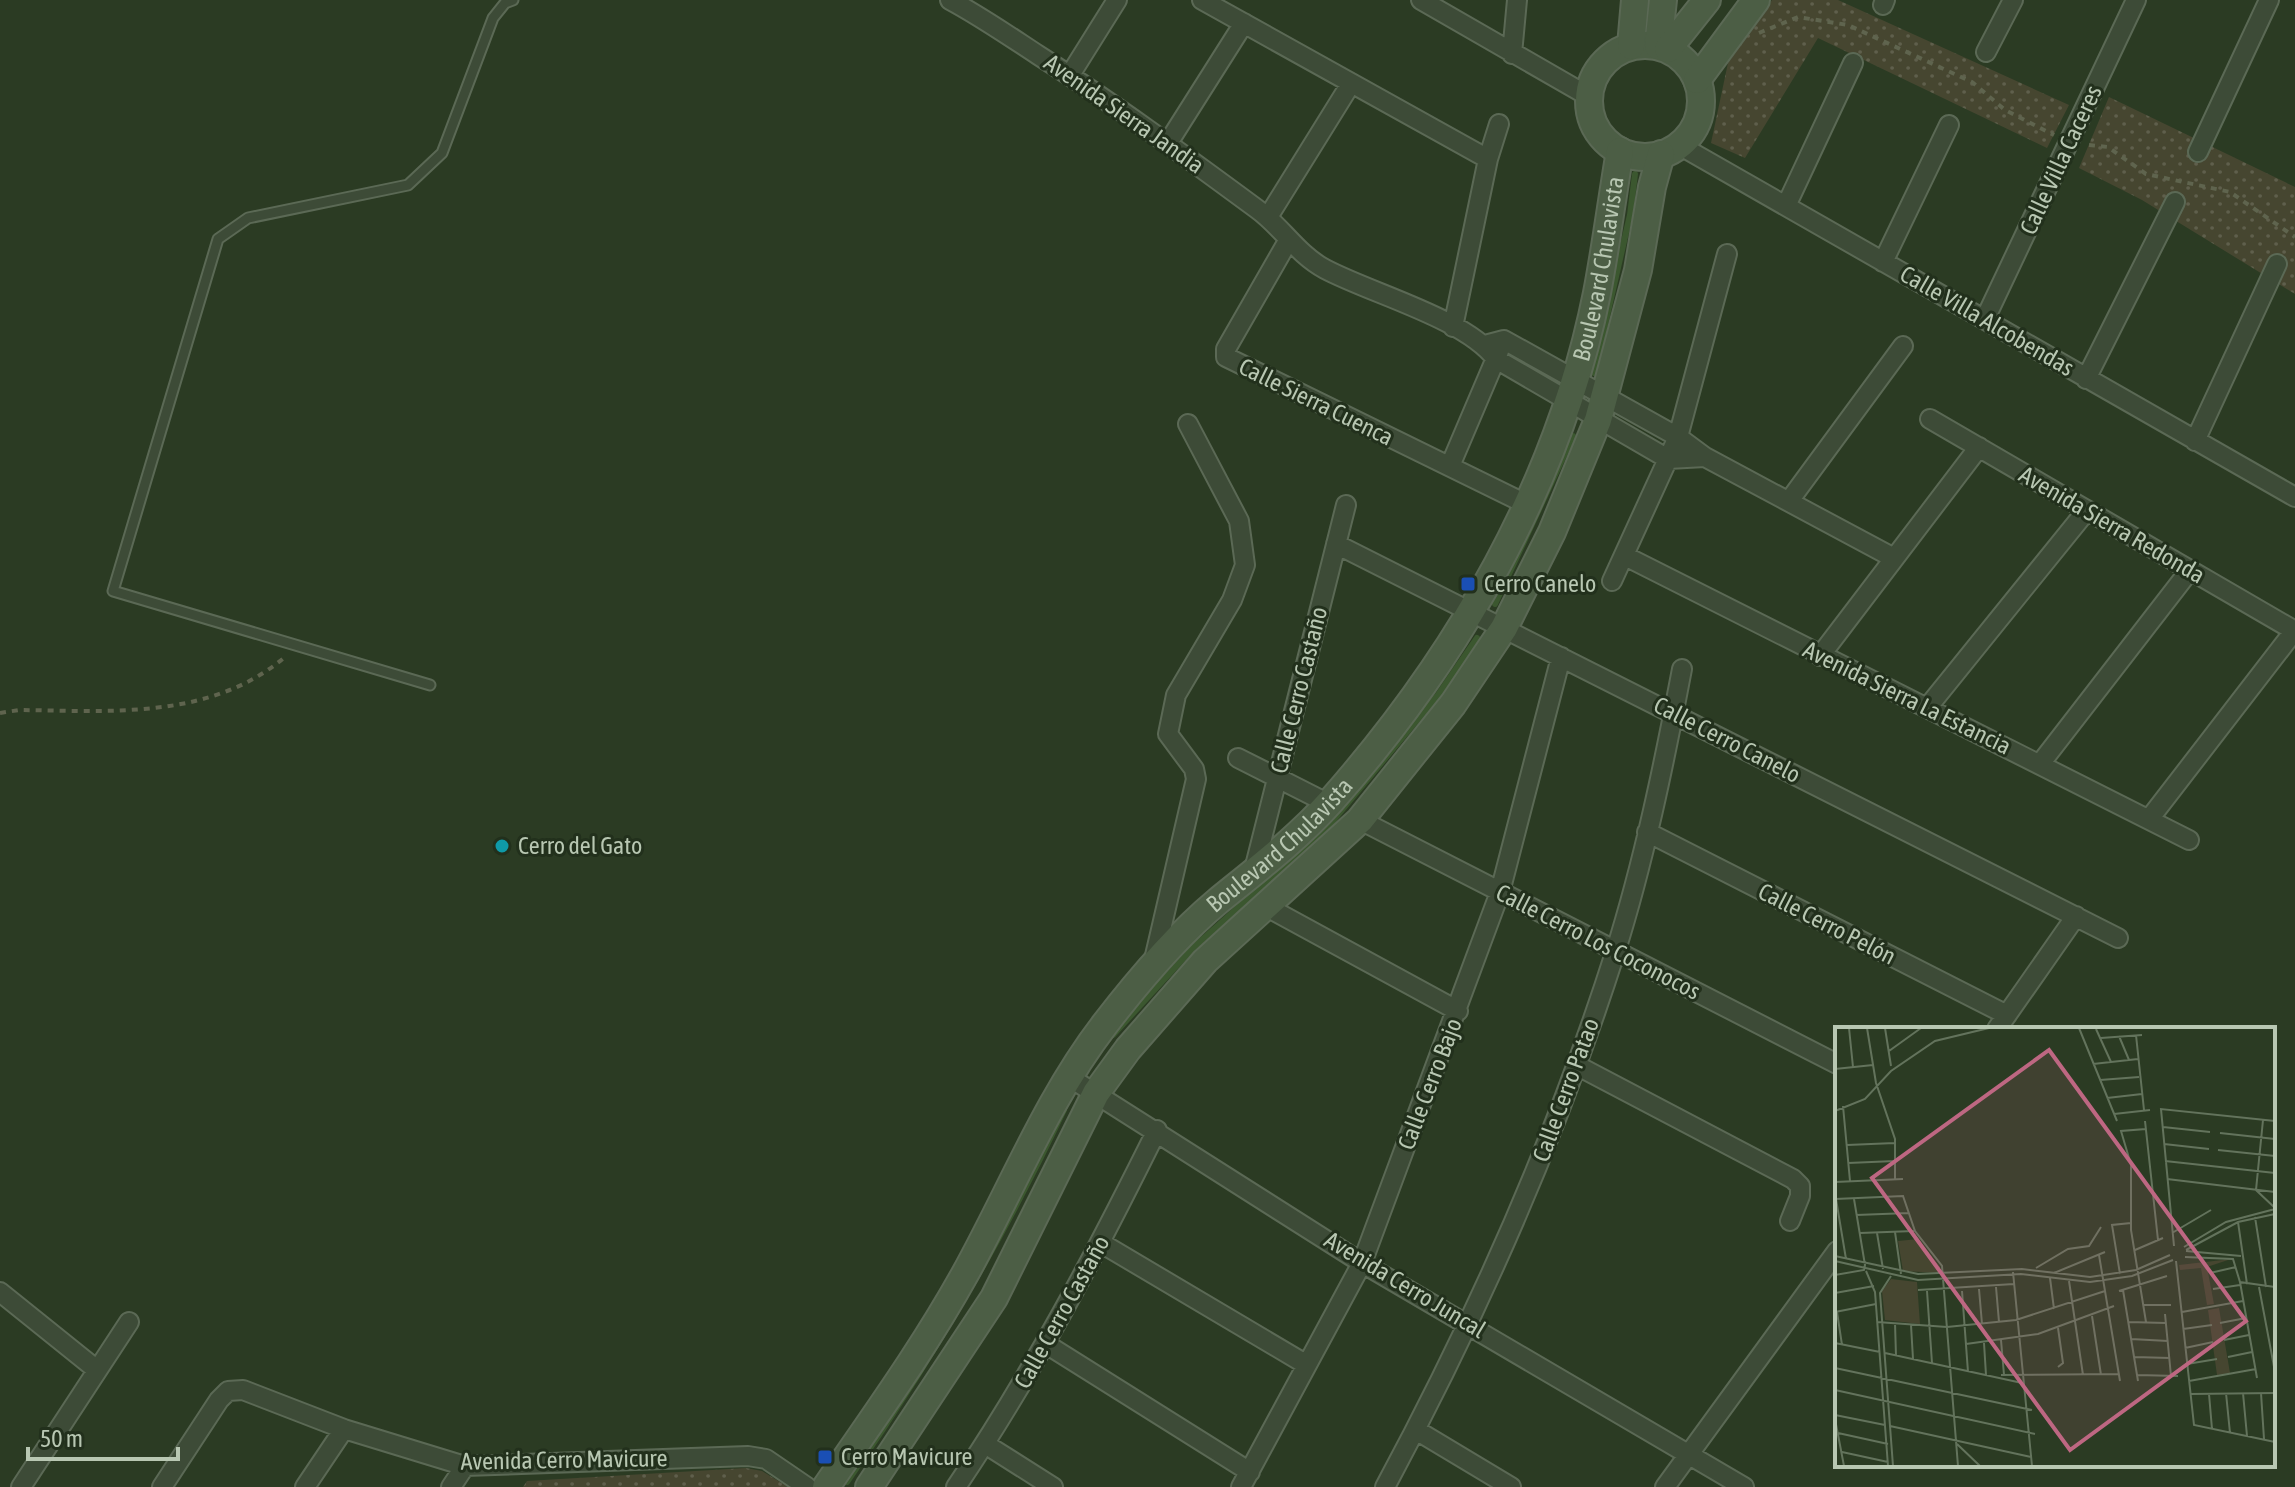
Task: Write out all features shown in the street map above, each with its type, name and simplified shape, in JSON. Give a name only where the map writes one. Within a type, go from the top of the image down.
[{"type":"street","points":[[1070,75],[1117,0]]},
{"type":"street","points":[[1202,0],[1488,159]]},
{"type":"street","points":[[1421,0],[1588,96],[1602,64],[1631,46],[1663,48],[1690,67],[1697,80],[1756,0]]},
{"type":"street","points":[[1512,54],[1517,0]]},
{"type":"street","points":[[1631,46],[1635,0]]},
{"type":"street","points":[[1663,0],[1663,48]]},
{"type":"street","points":[[1663,48],[1707,0]]},
{"type":"street","points":[[1986,52],[2013,0]]},
{"type":"street","name":"Calle Villa Caceres","points":[[1985,319],[2136,0]]},
{"type":"street","points":[[2198,152],[2269,0]]},
{"type":"street","name":"Avenida Sierra Jandia","points":[[962,3],[1168,143],[1268,217],[1288,241],[1324,268],[1495,348],[1601,408]]},
{"type":"street","points":[[1168,143],[1244,23]]},
{"type":"street","points":[[1786,206],[1853,63]]},
{"type":"street","name":"Boulevard Chulavista","points":[[1588,96],[1596,129],[1620,151],[1648,157],[1670,150],[1692,132],[1699,115],[1701,97],[1697,80]]},
{"type":"street","points":[[1268,217],[1350,85]]},
{"type":"street","points":[[1453,327],[1488,159],[1499,124]]},
{"type":"street","points":[[1883,262],[1949,125]]},
{"type":"street","name":"Boulevard Chulavista","points":[[869,1487],[938,1388],[994,1298],[1096,1093],[1128,1049],[1205,961],[1360,820],[1453,704],[1504,628],[1552,532],[1601,408],[1638,270],[1652,187],[1670,150]]},
{"type":"street","name":"Calle Villa Alcobendas","points":[[1670,150],[1786,206],[2295,497]]},
{"type":"street","name":"Boulevard Chulavista","points":[[826,1487],[909,1366],[964,1277],[1069,1077],[1102,1027],[1152,968],[1216,903],[1253,874],[1329,804],[1424,686],[1473,613],[1526,504],[1570,389],[1596,295],[1620,151]]},
{"type":"street","points":[[2086,379],[2175,202]]},
{"type":"street","name":"Calle Sierra Cuenca","points":[[1288,241],[1226,349],[1226,357],[1526,504]]},
{"type":"street","points":[[1612,581],[1678,437],[1727,254]]},
{"type":"street","points":[[2195,441],[2277,264]]},
{"type":"street","points":[[1789,501],[1903,346]]},
{"type":"street","points":[[1450,466],[1495,348]]},
{"type":"street","points":[[1601,408],[1678,437],[1705,457],[1892,557]]},
{"type":"street","points":[[1601,408],[1668,459],[1705,457]]},
{"type":"street","name":"Avenida Sierra Redonda","points":[[1930,419],[2295,630]]},
{"type":"street","points":[[1152,968],[1196,779],[1194,769],[1168,734],[1176,695],[1232,600],[1245,565],[1239,521],[1188,424]]},
{"type":"street","points":[[1820,656],[1892,557],[1979,447]]},
{"type":"street","name":"Calle Cerro Castaño","points":[[1253,874],[1346,505]]},
{"type":"street","points":[[1927,708],[2087,510]]},
{"type":"street","name":"Calle Cerro Canelo","points":[[1336,544],[2118,938]]},
{"type":"street","name":"Avenida Sierra La Estancia","points":[[1625,556],[2189,840]]},
{"type":"street","points":[[2040,764],[2190,570]]},
{"type":"street","points":[[2150,818],[2295,630]]},
{"type":"street","name":"Calle Cerro Bajo","points":[[1245,1479],[1362,1263],[1500,892],[1561,657]]},
{"type":"street","name":"Calle Cerro Patao","points":[[1385,1487],[1416,1430],[1527,1198],[1576,1065],[1616,951],[1647,832],[1682,669]]},
{"type":"street","points":[[1238,758],[1329,804]]},
{"type":"street","name":"Calle Cerro Los Coconocos","points":[[1360,820],[1835,1063]]},
{"type":"street","name":"Calle Cerro Pelón","points":[[1647,832],[2002,1022]]},
{"type":"street","points":[[1267,907],[1458,1011]]},
{"type":"street","points":[[2002,1022],[2076,916]]},
{"type":"street","points":[[1576,1065],[1793,1179],[1800,1186],[1800,1196],[1790,1221]]},
{"type":"street","name":"Avenida Cerro Juncal","points":[[1069,1077],[1157,1130],[1362,1263],[1689,1453],[1739,1486]]},
{"type":"street","name":"Calle Cerro Castaño","points":[[956,1487],[1046,1344],[1157,1130]]},
{"type":"street","points":[[1101,1243],[1307,1365]]},
{"type":"street","points":[[1665,1487],[1835,1254]]},
{"type":"street","points":[[0,1293],[97,1370]]},
{"type":"street","points":[[21,1487],[129,1322]]},
{"type":"street","points":[[1046,1344],[1245,1479]]},
{"type":"street","name":"Avenida Cerro Mavicure","points":[[162,1487],[219,1400],[228,1391],[243,1390],[344,1429],[465,1466],[748,1456],[766,1459],[807,1487]]},
{"type":"street","points":[[305,1487],[344,1429]]},
{"type":"street","points":[[1416,1430],[1511,1487]]},
{"type":"street","points":[[985,1444],[1053,1487]]},
{"type":"street","points":[[451,1487],[465,1466]]},
{"type":"lane","points":[[430,685],[296,648],[113,591],[218,239],[248,218],[408,185],[442,153],[493,18],[505,3],[513,0]]},
{"type":"path","points":[[1720,49],[1798,17],[1848,25],[1972,82],[2005,110],[2069,143],[2108,147],[2146,174],[2230,192],[2295,237]]},
{"type":"path","points":[[0,713],[19,710],[147,712],[211,697],[268,672],[296,648]]},
{"type":"green space","points":[[1772,0],[1838,0],[2069,105],[2047,148],[1818,38],[1745,158],[1711,143],[1728,63]]},
{"type":"green space","points":[[2109,97],[2295,187],[2295,294],[2142,200],[2079,168]]},
{"type":"green space","points":[[746,1468],[762,1471],[788,1487],[523,1487],[527,1481]]},
{"type":"waterway","points":[[1594,373],[1630,215],[1635,174]]},
{"type":"waterway","points":[[1495,604],[1573,436]]},
{"type":"waterway","points":[[1113,1035],[1193,948],[1326,829],[1438,695],[1477,638]]},
{"type":"waterway","points":[[847,1482],[963,1300],[1016,1207],[1064,1110]]},
{"type":"place","name":"Cerro Canelo","points":[[1468,584]]},
{"type":"place","name":"Cerro del Gato","points":[[502,846]]},
{"type":"place","name":"Cerro Mavicure","points":[[825,1457]]}]
